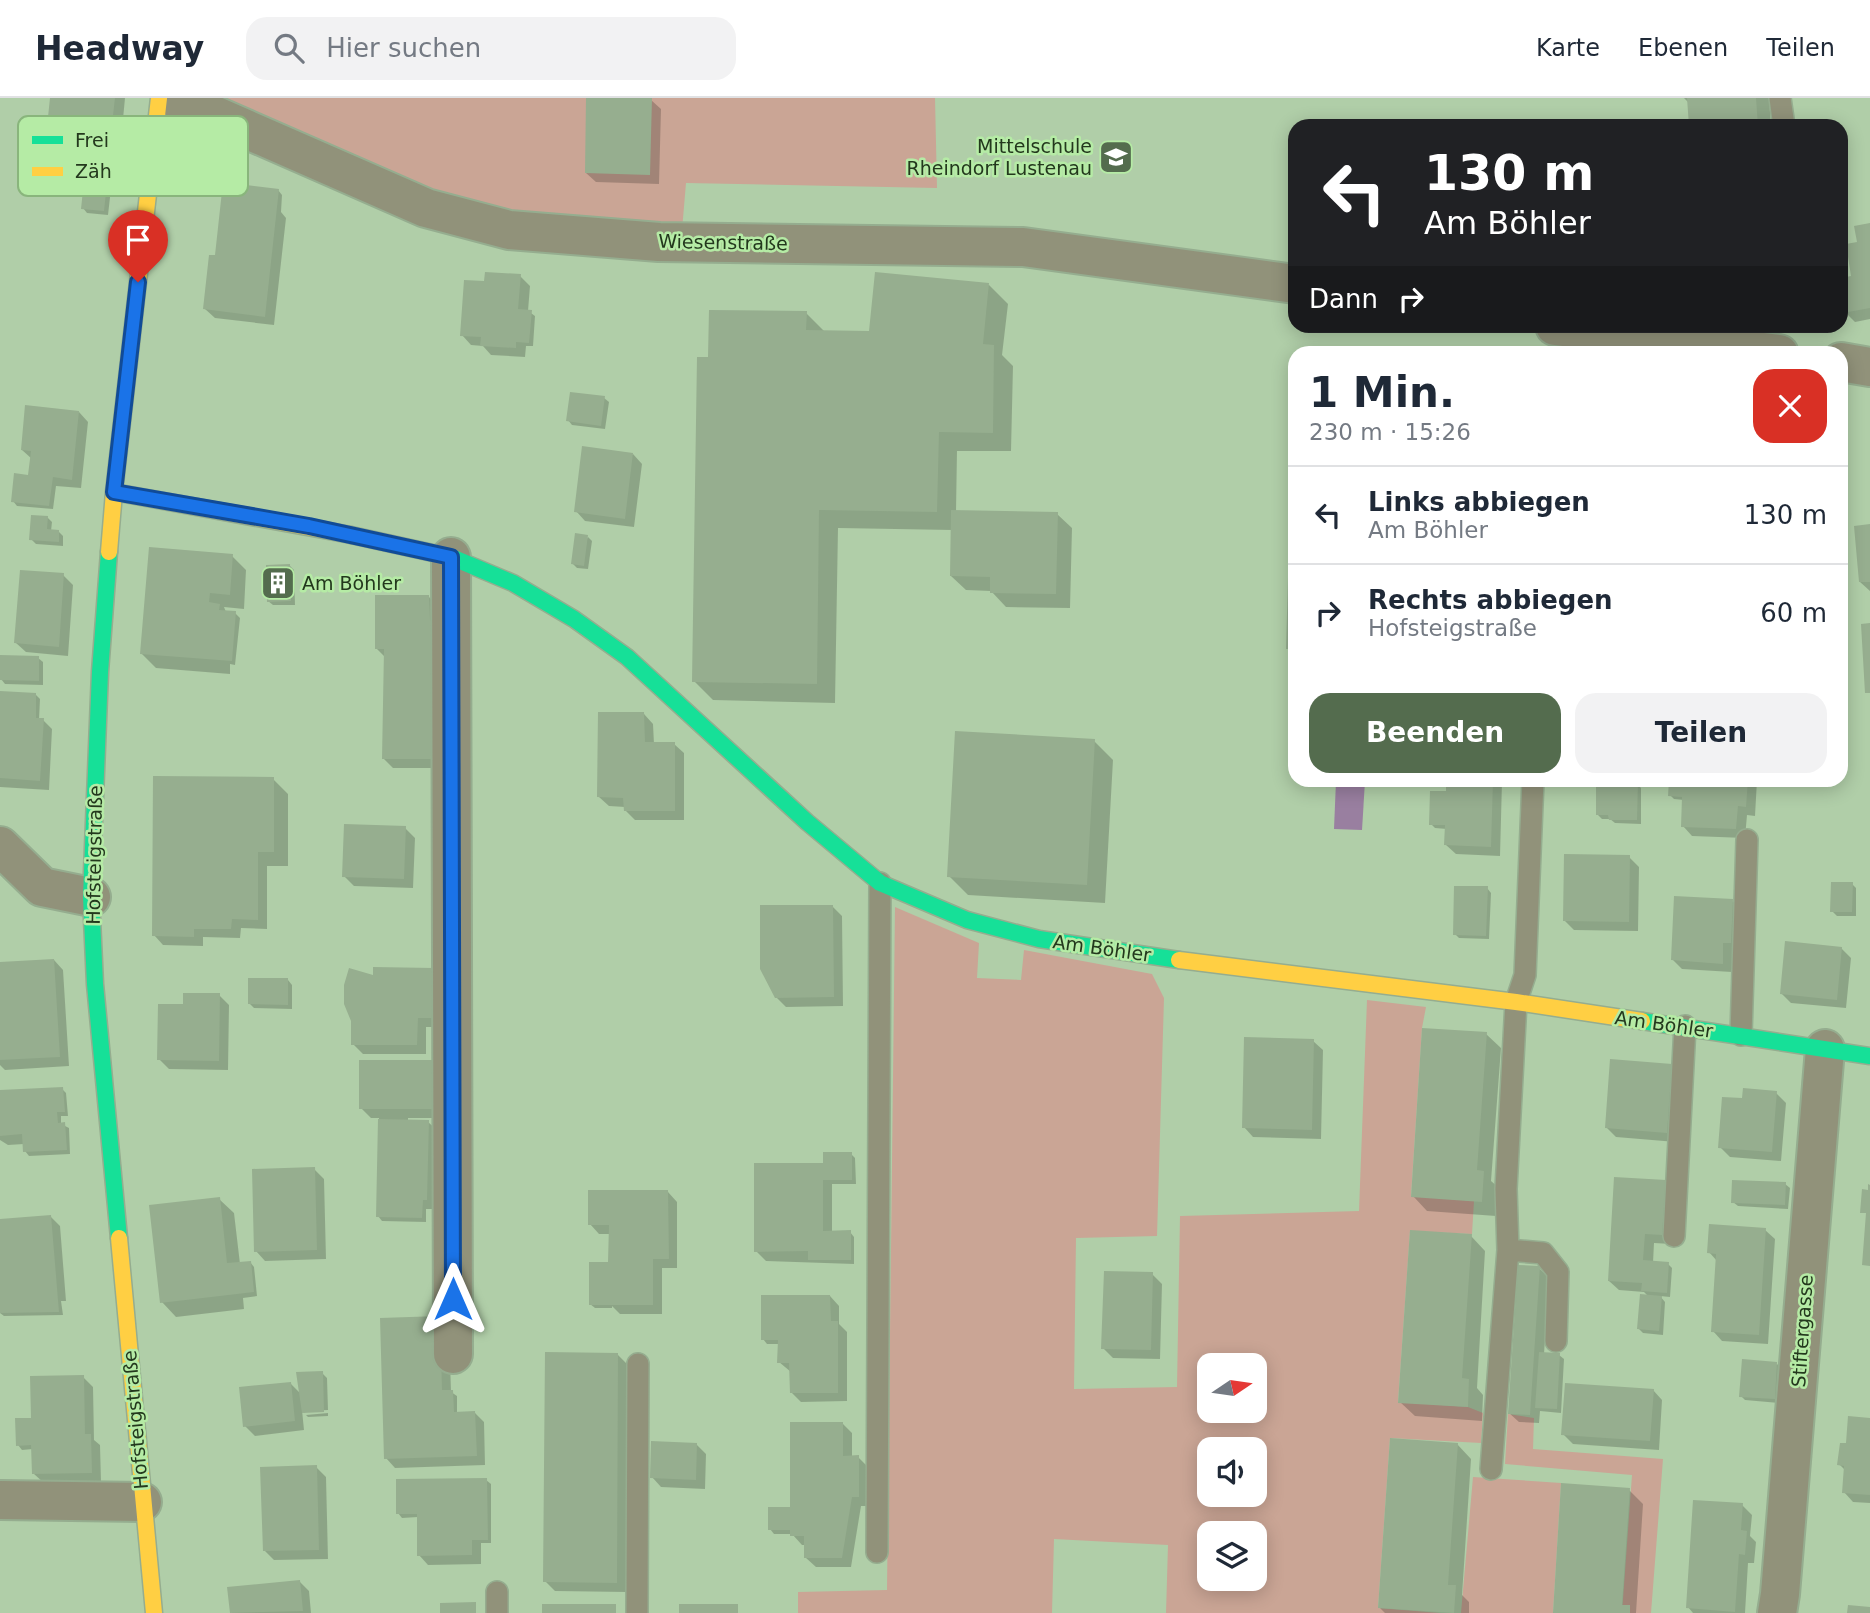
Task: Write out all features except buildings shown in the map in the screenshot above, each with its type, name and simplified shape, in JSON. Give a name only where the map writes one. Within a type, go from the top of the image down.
[{"type":"street","name":"Hofsteigstraße","points":[[157,116],[159,98]]},
{"type":"street","name":"Wiesenstraße","points":[[175,98],[216,116]]},
{"type":"street","name":"Wiesenstraße","points":[[248,130],[426,208],[509,230],[659,242],[1023,247],[1288,283]]},
{"type":"street","name":"Hofsteigstraße","points":[[148,196],[114,492],[100,672],[91,897],[95,984],[154,1613]]},
{"type":"street","points":[[1611,333],[1715,346]]},
{"type":"street","points":[[1848,363],[1870,367]]},
{"type":"street","name":"Am Böhler","points":[[114,492],[309,526],[451,557],[513,583],[574,619],[627,657],[807,822],[880,883],[967,920],[1039,939],[1110,951],[1516,1002],[1870,1056]]},
{"type":"street","points":[[451,557],[453,1354]]},
{"type":"street","points":[[0,846],[42,887],[91,897]]},
{"type":"street","name":"Stiftergasse","points":[[1777,1613],[1825,1049]]},
{"type":"street","points":[[0,1500],[142,1502]]},
{"type":"lane","points":[[1780,98],[1783,119]]},
{"type":"lane","points":[[1491,1469],[1508,1250],[1506,1189],[1516,1002],[1525,975],[1533,787]]},
{"type":"lane","points":[[1741,1035],[1747,840]]},
{"type":"lane","points":[[877,1552],[880,883]]},
{"type":"lane","points":[[1674,1236],[1685,1027]]},
{"type":"lane","points":[[1508,1250],[1543,1253],[1558,1272],[1556,1341]]},
{"type":"lane","points":[[637,1613],[638,1364]]},
{"type":"shaded area","points":[[175,98],[935,98],[937,188],[686,183],[681,242],[490,225],[248,127],[248,116],[220,116]]},
{"type":"shaded area","points":[[1336,787],[1365,787],[1362,830],[1334,829]]},
{"type":"shaded area","points":[[895,907],[979,943],[977,978],[1021,980],[1024,950],[1152,974],[1164,998],[1157,1236],[1076,1238],[1074,1389],[1177,1387],[1180,1216],[1359,1211],[1367,1000],[1426,1007],[1422,1028],[1411,1196],[1474,1201],[1472,1234],[1410,1231],[1398,1402],[1468,1407],[1483,1413],[1481,1443],[1390,1438],[1378,1608],[1440,1613],[1166,1613],[1168,1545],[1054,1539],[1052,1613],[798,1613],[798,1592],[887,1590]]},
{"type":"shaded area","points":[[1508,1414],[1534,1418],[1533,1449],[1663,1459],[1651,1613],[1622,1613],[1632,1475],[1505,1464]]},
{"type":"shaded area","points":[[1473,1477],[1561,1483],[1553,1613],[1461,1613]]},
{"type":"traffic: fast","points":[[351,535],[451,557],[513,583],[574,619],[627,657],[807,822],[880,883],[967,920],[1039,939],[1179,960]]},
{"type":"traffic: fast","points":[[109,552],[100,672],[91,897],[95,984],[119,1238]]},
{"type":"traffic: fast","points":[[1642,1021],[1870,1056]]},
{"type":"traffic: slow","points":[[157,116],[159,98]]},
{"type":"traffic: slow","points":[[109,552],[148,196]]},
{"type":"traffic: slow","points":[[114,492],[351,535]]},
{"type":"traffic: slow","points":[[1179,960],[1516,1002],[1642,1021]]},
{"type":"traffic: slow","points":[[119,1238],[154,1613]]},
{"type":"place","name":"Mittelschule Rheindorf Lustenau","points":[[1116,157]]},
{"type":"place","name":"Am Böhler","points":[[278,583]]},
{"type":"route","points":[[138,282],[114,492],[309,526],[451,557],[453,1299]]}]
